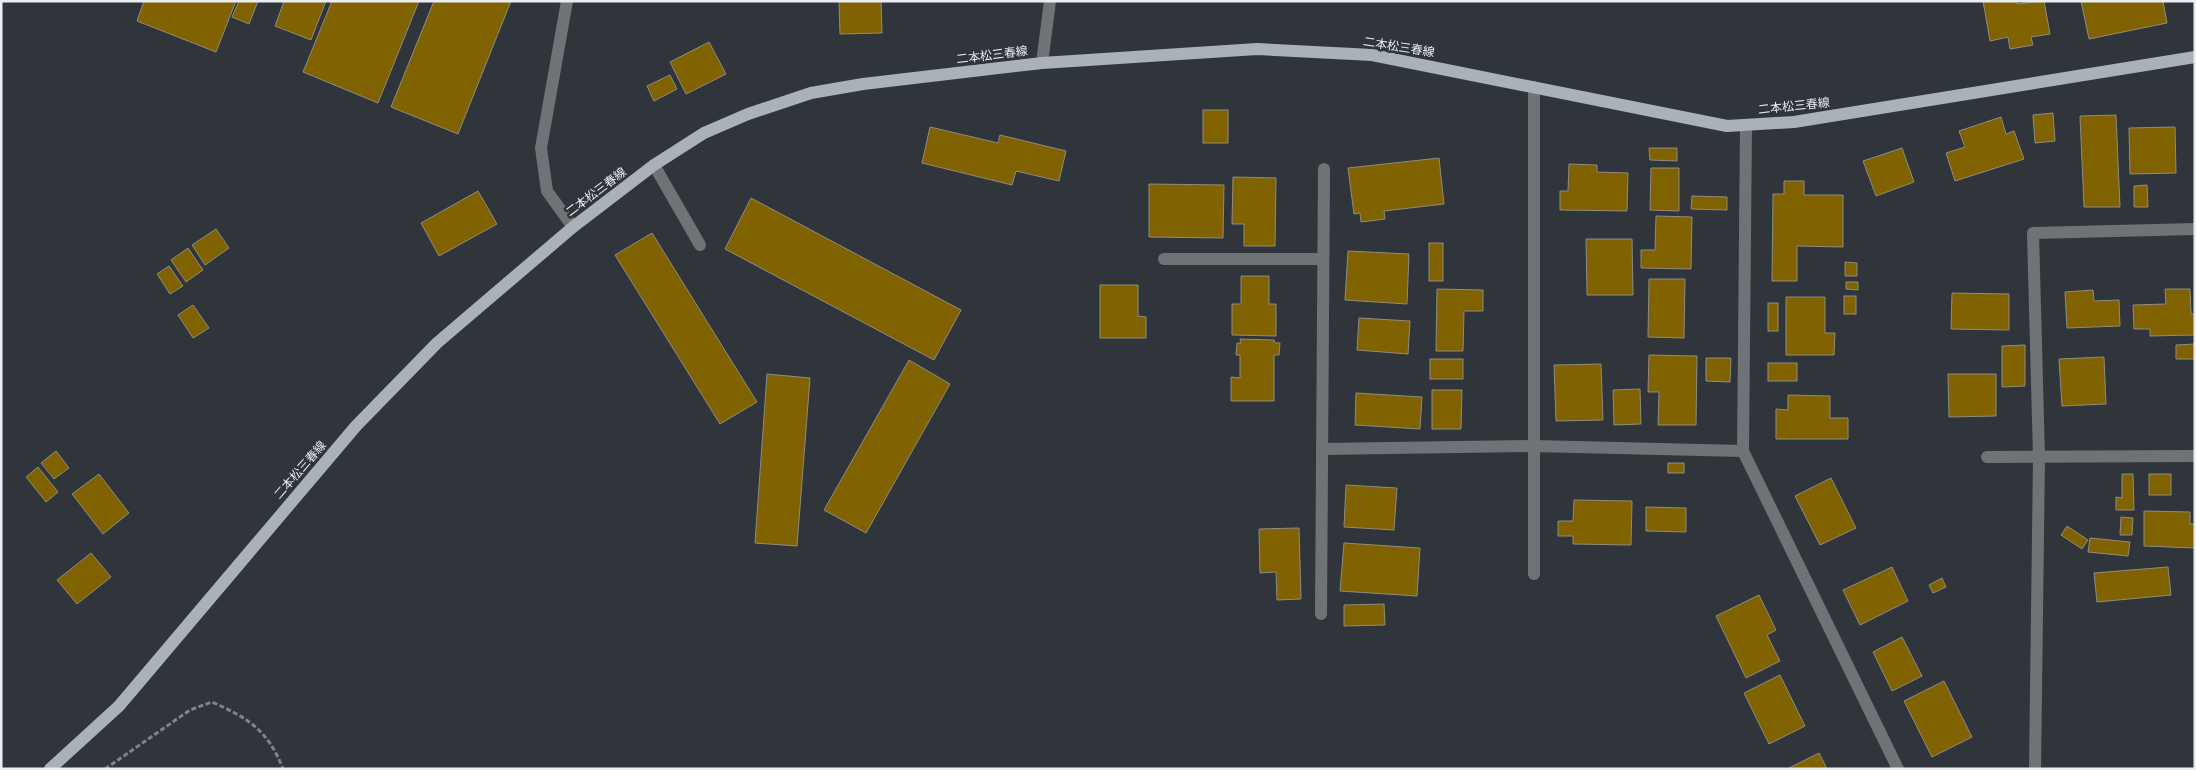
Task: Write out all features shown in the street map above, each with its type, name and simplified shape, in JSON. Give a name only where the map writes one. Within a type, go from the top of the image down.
[{"type":"main road","name":"二本松三春線","points":[[50,769],[119,706],[356,426],[437,343],[573,227],[654,165],[704,133],[748,114],[811,93],[863,84],[1042,63],[1257,49],[1362,54],[1727,126],[1794,122],[2195,57]]},
{"type":"street","points":[[567,1],[541,148],[547,191],[573,227]]},
{"type":"street","points":[[1042,63],[1050,1]]},
{"type":"street","points":[[1534,87],[1534,574]]},
{"type":"street","points":[[1746,125],[1744,451],[1898,769]]},
{"type":"street","points":[[654,165],[700,245]]},
{"type":"street","points":[[1321,614],[1324,169]]},
{"type":"street","points":[[2035,769],[2040,457],[2033,233],[2195,230]]},
{"type":"street","points":[[1164,259],[1323,259]]},
{"type":"street","points":[[1322,449],[1534,446],[1744,451]]},
{"type":"street","points":[[1987,457],[2195,456]]},
{"type":"path","points":[[105,769],[190,710],[212,702],[234,712],[258,727],[278,757],[283,769]]},
{"type":"building","points":[[144,1],[236,1],[216,52],[137,21]]},
{"type":"building","points":[[239,1],[258,1],[249,24],[232,17]]},
{"type":"building","points":[[284,1],[326,1],[311,40],[275,26]]},
{"type":"building","points":[[332,1],[419,1],[378,103],[303,72]]},
{"type":"building","points":[[434,1],[511,1],[458,134],[391,107]]},
{"type":"building","points":[[839,1],[881,1],[882,33],[840,34]]},
{"type":"building","points":[[1983,1],[2017,1],[2017,4],[2044,1],[2050,34],[2031,37],[2033,45],[2010,49],[2008,37],[1990,41]]},
{"type":"building","points":[[2081,1],[2163,1],[2167,23],[2089,39]]},
{"type":"building","points":[[709,42],[726,74],[686,94],[670,62]]},
{"type":"building","points":[[670,75],[677,89],[654,101],[647,86]]},
{"type":"building","points":[[1203,110],[1228,110],[1228,143],[1203,143]]},
{"type":"building","points":[[2053,113],[2055,141],[2035,143],[2033,115]]},
{"type":"building","points":[[2116,115],[2120,207],[2084,207],[2080,116]]},
{"type":"building","points":[[2001,117],[2006,134],[2014,131],[2024,159],[1955,181],[1946,153],[1965,147],[1959,131]]},
{"type":"building","points":[[930,127],[998,143],[1000,135],[1066,151],[1059,181],[1016,171],[1012,185],[922,163]]},
{"type":"building","points":[[2175,127],[2176,173],[2130,174],[2129,128]]},
{"type":"building","points":[[1649,148],[1677,148],[1677,161],[1650,160]]},
{"type":"building","points":[[1902,148],[1914,182],[1876,196],[1863,161]]},
{"type":"building","points":[[1439,158],[1444,204],[1384,211],[1385,219],[1361,222],[1360,213],[1354,214],[1348,168]]},
{"type":"building","points":[[1569,164],[1597,165],[1597,172],[1628,173],[1627,211],[1560,210],[1560,191],[1568,191]]},
{"type":"building","points":[[1651,168],[1679,168],[1679,211],[1650,210]]},
{"type":"building","points":[[1233,177],[1276,178],[1275,246],[1244,246],[1244,224],[1232,224]]},
{"type":"building","points":[[1784,181],[1804,181],[1804,195],[1843,195],[1843,247],[1797,246],[1797,281],[1772,281],[1773,194],[1784,194]]},
{"type":"building","points":[[1149,184],[1224,185],[1223,238],[1149,237]]},
{"type":"building","points":[[2147,185],[2148,207],[2134,207],[2134,186]]},
{"type":"building","points":[[478,191],[497,224],[439,256],[421,223]]},
{"type":"building","points":[[1692,196],[1727,197],[1727,210],[1691,209]]},
{"type":"building","points":[[751,198],[961,310],[934,360],[725,249]]},
{"type":"building","points":[[1656,216],[1692,217],[1691,269],[1641,268],[1641,250],[1655,250]]},
{"type":"building","points":[[216,229],[229,248],[205,265],[192,245]]},
{"type":"building","points":[[652,233],[757,402],[720,424],[615,255]]},
{"type":"building","points":[[1586,239],[1632,239],[1633,295],[1587,295]]},
{"type":"building","points":[[1429,243],[1443,243],[1443,281],[1429,281]]},
{"type":"building","points":[[188,248],[203,270],[186,282],[171,260]]},
{"type":"building","points":[[1348,251],[1409,254],[1407,304],[1345,300]]},
{"type":"building","points":[[1845,262],[1857,263],[1857,276],[1845,276]]},
{"type":"building","points":[[169,266],[183,286],[170,294],[157,274]]},
{"type":"building","points":[[1241,276],[1269,276],[1269,304],[1276,304],[1276,336],[1232,335],[1232,304],[1241,304]]},
{"type":"building","points":[[1649,279],[1685,279],[1684,338],[1648,337]]},
{"type":"building","points":[[1846,282],[1858,282],[1858,290],[1846,289]]},
{"type":"building","points":[[1100,285],[1138,285],[1138,316],[1146,317],[1146,338],[1100,338]]},
{"type":"building","points":[[1437,289],[1483,290],[1483,311],[1464,311],[1463,351],[1436,351]]},
{"type":"building","points":[[2165,289],[2190,289],[2191,314],[2195,314],[2195,335],[2150,336],[2150,329],[2134,329],[2133,305],[2166,304]]},
{"type":"building","points":[[2093,290],[2094,301],[2119,300],[2120,326],[2067,328],[2065,292]]},
{"type":"building","points":[[1952,293],[2009,294],[2009,330],[1951,329]]},
{"type":"building","points":[[1844,296],[1856,296],[1856,314],[1844,314]]},
{"type":"building","points":[[1786,297],[1825,297],[1825,333],[1835,333],[1834,355],[1786,355]]},
{"type":"building","points":[[1768,303],[1778,303],[1778,331],[1768,331]]},
{"type":"building","points":[[193,305],[209,328],[193,338],[178,315]]},
{"type":"building","points":[[1359,318],[1410,321],[1408,354],[1357,350]]},
{"type":"building","points":[[1240,339],[1274,340],[1275,343],[1280,343],[1279,355],[1274,355],[1274,401],[1231,401],[1231,377],[1240,378],[1240,355],[1236,355],[1237,343],[1241,343]]},
{"type":"building","points":[[2195,344],[2195,359],[2176,359],[2176,345]]},
{"type":"building","points":[[2025,345],[2025,386],[2002,387],[2002,346]]},
{"type":"building","points":[[1649,355],[1697,356],[1696,425],[1658,425],[1659,392],[1648,392]]},
{"type":"building","points":[[2104,357],[2106,404],[2062,406],[2059,359]]},
{"type":"building","points":[[1706,358],[1731,358],[1730,382],[1706,381]]},
{"type":"building","points":[[1430,359],[1463,359],[1463,379],[1430,379]]},
{"type":"building","points":[[909,360],[950,384],[866,533],[824,510]]},
{"type":"building","points":[[1768,363],[1797,363],[1797,381],[1768,381]]},
{"type":"building","points":[[1601,364],[1603,420],[1556,421],[1554,365]]},
{"type":"building","points":[[767,374],[810,378],[797,546],[755,543]]},
{"type":"building","points":[[1948,374],[1996,374],[1996,416],[1949,417]]},
{"type":"building","points":[[1640,389],[1641,424],[1614,425],[1613,390]]},
{"type":"building","points":[[1432,390],[1462,390],[1461,429],[1432,429]]},
{"type":"building","points":[[1356,393],[1422,397],[1420,429],[1355,425]]},
{"type":"building","points":[[1788,395],[1830,396],[1830,418],[1848,418],[1848,439],[1776,439],[1776,409],[1788,410]]},
{"type":"building","points":[[56,451],[69,468],[54,479],[41,463]]},
{"type":"building","points":[[1668,463],[1684,463],[1684,473],[1668,473]]},
{"type":"building","points":[[38,467],[58,492],[46,502],[26,477]]},
{"type":"building","points":[[99,474],[129,513],[103,534],[72,494]]},
{"type":"building","points":[[2122,474],[2133,474],[2134,510],[2116,510],[2116,497],[2122,498]]},
{"type":"building","points":[[2149,474],[2171,474],[2171,495],[2149,495]]},
{"type":"building","points":[[1831,478],[1856,528],[1820,545],[1795,496]]},
{"type":"building","points":[[1346,485],[1397,488],[1394,530],[1344,527]]},
{"type":"building","points":[[1574,500],[1632,501],[1631,545],[1573,544],[1573,536],[1558,536],[1558,521],[1573,521]]},
{"type":"building","points":[[1646,507],[1686,508],[1686,532],[1646,531]]},
{"type":"building","points":[[2144,511],[2190,512],[2190,524],[2195,524],[2195,548],[2144,546]]},
{"type":"building","points":[[2121,517],[2133,518],[2132,535],[2120,535]]},
{"type":"building","points":[[2067,526],[2088,540],[2082,549],[2061,535]]},
{"type":"building","points":[[1299,528],[1301,599],[1277,600],[1276,572],[1260,573],[1259,529]]},
{"type":"building","points":[[2090,538],[2130,542],[2128,556],[2088,552]]},
{"type":"building","points":[[1344,543],[1420,548],[1417,596],[1340,591]]},
{"type":"building","points":[[91,553],[111,577],[77,604],[57,580]]},
{"type":"building","points":[[1892,567],[1908,601],[1860,625],[1843,590]]},
{"type":"building","points":[[2168,567],[2171,595],[2097,602],[2094,573]]},
{"type":"building","points":[[1942,578],[1946,587],[1933,593],[1929,585]]},
{"type":"building","points":[[1759,595],[1776,630],[1767,635],[1780,661],[1746,678],[1716,616]]},
{"type":"building","points":[[1384,604],[1385,625],[1344,626],[1344,605]]},
{"type":"building","points":[[1902,637],[1922,676],[1892,691],[1873,652]]},
{"type":"building","points":[[1780,675],[1805,726],[1769,744],[1744,693]]},
{"type":"building","points":[[1944,681],[1972,737],[1932,757],[1904,701]]},
{"type":"building","points":[[1819,753],[1827,769],[1787,769]]}]
